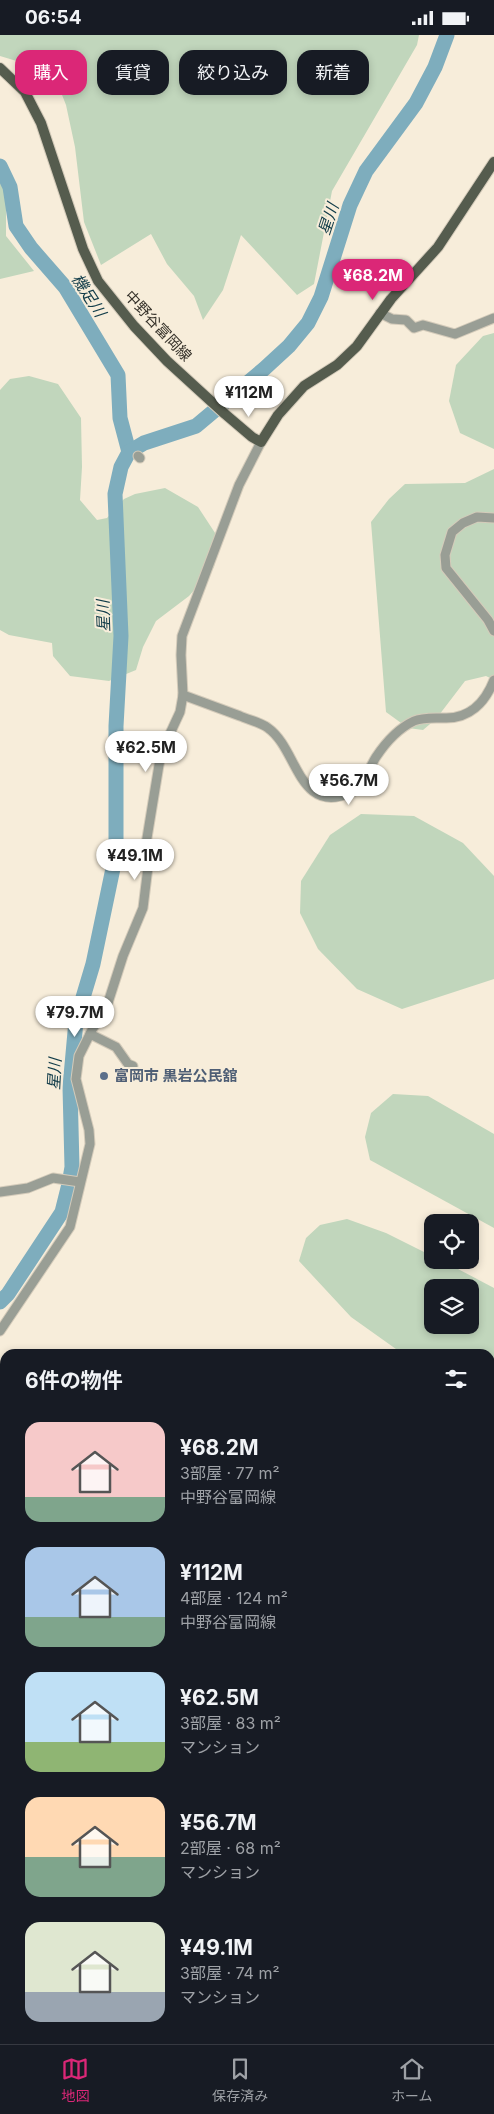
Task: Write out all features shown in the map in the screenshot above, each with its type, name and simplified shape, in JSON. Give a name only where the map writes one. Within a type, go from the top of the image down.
[{"type":"main road","name":"中野谷富岡線","points":[[0,68],[25,92],[41,123],[82,249],[98,281],[134,326],[167,361],[225,415],[261,442]]},
{"type":"main road","points":[[261,442],[278,415],[297,394],[348,356],[380,313],[434,251],[494,162]]},
{"type":"street","points":[[380,313],[392,319],[406,320],[414,328],[423,325],[455,334],[494,318]]},
{"type":"street","points":[[0,1331],[70,1227],[79,1182],[90,1144],[89,1130],[76,1079],[79,1056],[90,1034],[105,1012],[123,956],[143,907],[147,885],[146,855],[149,821],[161,753],[180,712],[183,695],[182,636],[239,485],[261,442]]},
{"type":"street","points":[[494,519],[477,517],[462,523],[452,532],[446,555],[446,568],[488,620],[494,631]]},
{"type":"street","points":[[183,695],[269,729],[280,741],[309,788],[318,796],[331,797],[351,793],[363,782],[375,758],[391,737],[401,728],[416,720],[428,717],[453,718],[465,715],[477,707],[490,690],[494,680]]},
{"type":"street","points":[[106,858],[121,859],[146,855]]},
{"type":"street","points":[[90,1034],[116,1047],[128,1064],[133,1066]]},
{"type":"street","points":[[0,1191],[28,1188],[52,1178],[79,1182]]},
{"type":"green space","points":[[0,35],[419,35],[417,45],[332,191],[314,284],[297,295],[241,235],[223,290],[203,320],[194,296],[167,264],[151,234],[101,265],[84,222],[75,147],[62,95],[87,95],[87,50],[15,50],[15,61],[0,56]]},
{"type":"green space","points":[[0,183],[6,193],[6,236],[34,271],[0,279]]},
{"type":"green space","points":[[494,333],[494,449],[460,433],[449,401],[456,365],[483,336]]},
{"type":"green space","points":[[29,376],[58,384],[81,418],[82,467],[80,500],[97,520],[107,518],[124,499],[135,494],[165,488],[198,507],[219,539],[214,567],[189,596],[156,621],[143,647],[136,670],[109,681],[70,676],[53,656],[52,643],[9,635],[0,630],[0,390],[10,379]]},
{"type":"green space","points":[[494,469],[494,680],[486,676],[465,681],[436,719],[423,730],[408,728],[386,712],[371,522],[389,499],[405,484],[465,483]]},
{"type":"green space","points":[[361,814],[414,816],[463,843],[494,876],[494,979],[402,1009],[357,989],[318,949],[300,913],[301,881],[330,835]]},
{"type":"green space","points":[[393,1094],[428,1096],[494,1134],[494,1228],[479,1220],[479,1214],[468,1214],[370,1160],[365,1137],[371,1113]]},
{"type":"green space","points":[[347,1219],[386,1233],[424,1252],[424,1269],[458,1269],[477,1279],[424,1279],[424,1334],[479,1334],[479,1280],[494,1288],[494,1349],[396,1349],[351,1317],[299,1261],[306,1238],[320,1225]]},
{"type":"waterway","name":"星川","points":[[0,1302],[8,1294],[62,1212],[72,1167],[70,1087],[76,1021],[93,964],[116,854],[116,726],[121,636],[115,494],[121,467],[129,452],[144,443],[196,426],[264,369],[289,346],[308,323],[321,297],[350,205],[366,171],[416,103],[435,67],[447,35]]},
{"type":"waterway","name":"機足川","points":[[0,166],[10,187],[16,226],[31,248],[65,287],[118,375],[120,418],[129,452]]},
{"type":"place","name":"富岡市 黒岩公民舘","points":[[104,1076]]}]
